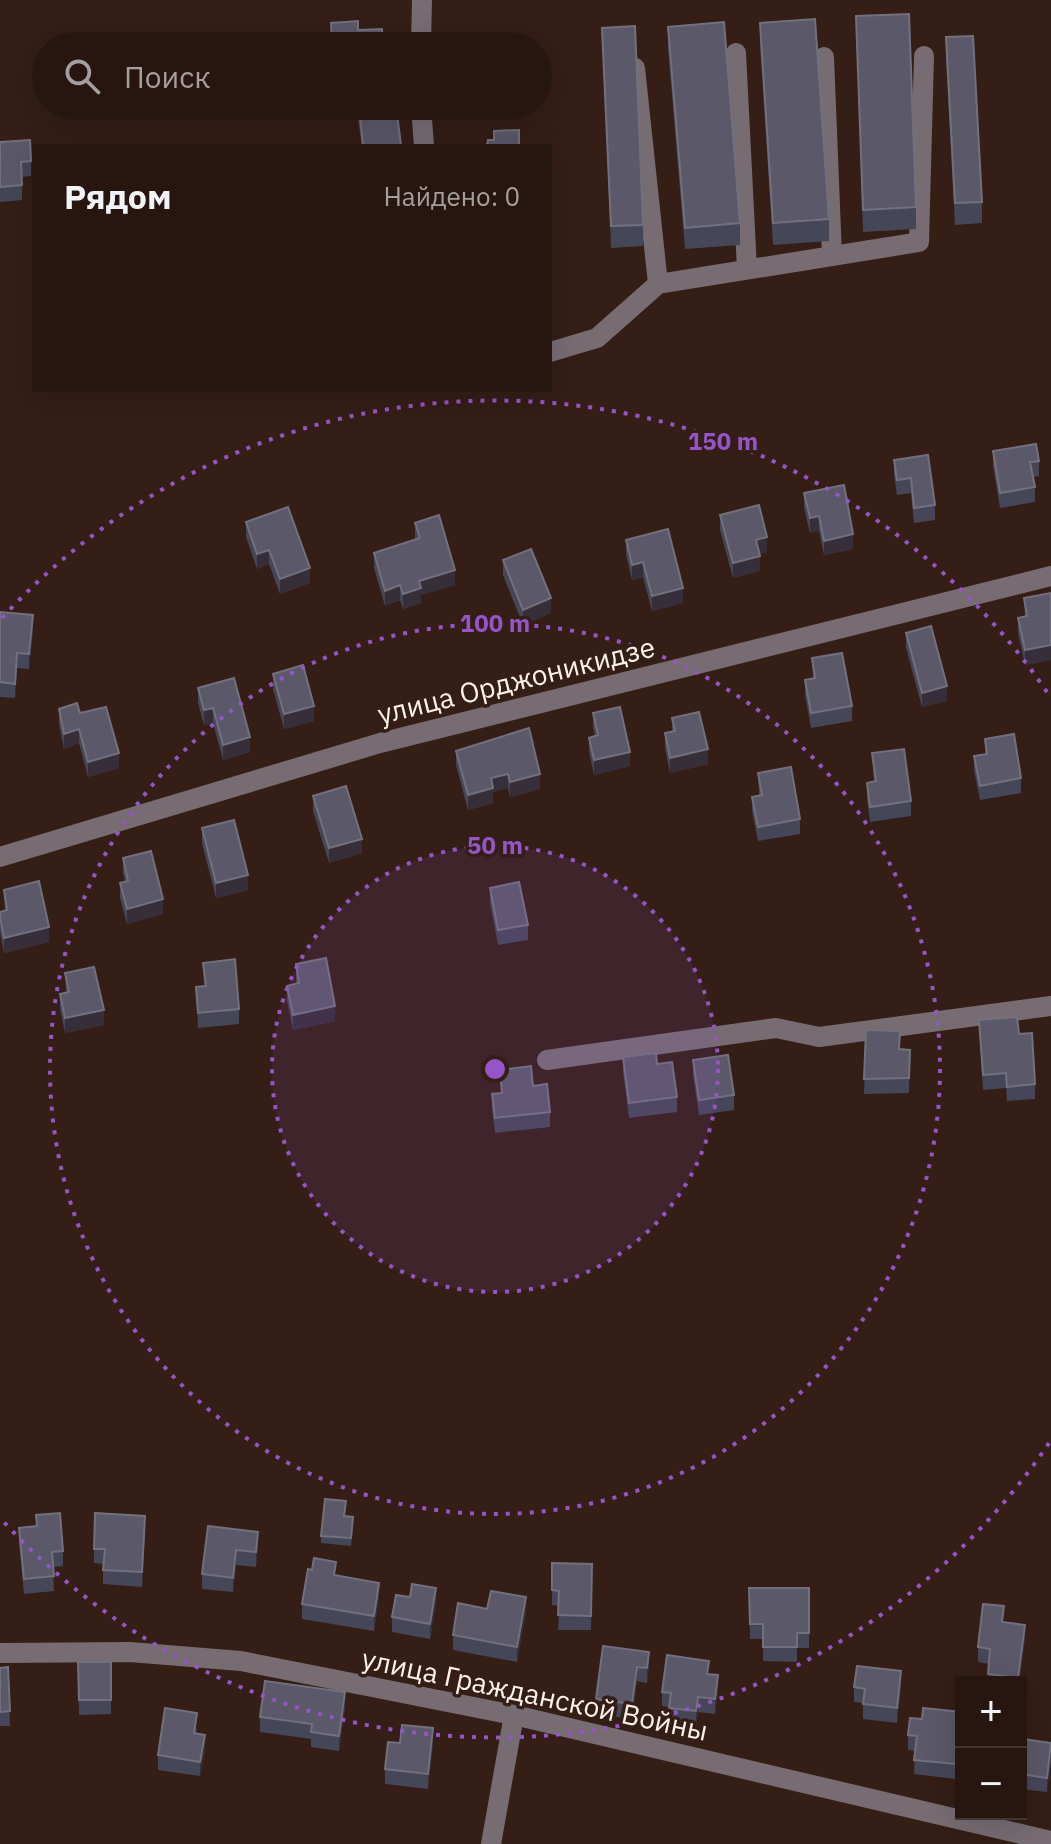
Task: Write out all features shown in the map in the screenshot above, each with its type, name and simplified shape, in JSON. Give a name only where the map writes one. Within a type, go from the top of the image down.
[{"type":"street","points":[[421,32],[422,0]]},
{"type":"street","points":[[736,53],[747,269]]},
{"type":"street","points":[[552,351],[597,338],[658,284],[919,242],[924,56]]},
{"type":"street","points":[[824,57],[832,256]]},
{"type":"street","points":[[635,68],[658,284]]},
{"type":"street","points":[[422,120],[424,144]]},
{"type":"street","name":"улица Орджоникидзе","points":[[0,857],[380,743],[1051,576]]},
{"type":"street","points":[[547,1060],[776,1028],[819,1037],[1051,1006]]},
{"type":"street","name":"улица Гражданской Войны","points":[[0,1653],[130,1652],[241,1661],[514,1715],[1051,1841]]},
{"type":"street","points":[[491,1844],[514,1715]]},
{"type":"building","points":[[909,14],[916,207],[863,210],[856,16]]},
{"type":"building","points":[[815,19],[829,219],[773,223],[760,23]]},
{"type":"building","points":[[358,21],[358,30],[382,29],[382,32],[331,32],[331,23]]},
{"type":"building","points":[[724,22],[740,223],[685,228],[668,27]]},
{"type":"building","points":[[635,26],[643,225],[611,226],[602,28]]},
{"type":"building","points":[[973,36],[982,202],[955,203],[946,37]]},
{"type":"building","points":[[360,120],[398,120],[401,144],[363,144]]},
{"type":"building","points":[[519,130],[519,144],[487,144],[488,140],[494,140],[494,131]]},
{"type":"building","points":[[30,140],[31,161],[21,162],[22,185],[0,187],[0,142]]},
{"type":"building","points":[[1036,444],[1039,461],[1030,462],[1035,487],[1000,493],[993,451]]},
{"type":"building","points":[[928,455],[935,505],[914,508],[911,478],[897,480],[894,460]]},
{"type":"building","points":[[844,485],[853,534],[824,541],[819,516],[810,518],[804,493]]},
{"type":"building","points":[[759,505],[767,537],[756,540],[760,556],[733,563],[720,515]]},
{"type":"building","points":[[288,507],[310,568],[280,579],[269,550],[257,554],[246,522]]},
{"type":"building","points":[[439,515],[455,570],[419,581],[421,588],[403,594],[400,585],[385,591],[374,553],[420,538],[415,523]]},
{"type":"building","points":[[668,529],[683,588],[652,596],[643,562],[632,565],[626,540]]},
{"type":"building","points":[[531,549],[551,598],[523,610],[503,560]]},
{"type":"building","points":[[1051,593],[1051,645],[1025,650],[1018,618],[1027,616],[1024,598]]},
{"type":"building","points":[[0,612],[33,615],[29,654],[17,653],[15,684],[0,682]]},
{"type":"building","points":[[931,626],[947,686],[922,693],[906,633]]},
{"type":"building","points":[[842,653],[852,706],[811,713],[805,680],[815,678],[812,658]]},
{"type":"building","points":[[303,665],[314,706],[284,714],[273,674]]},
{"type":"building","points":[[234,678],[250,737],[223,745],[213,708],[204,710],[198,688]]},
{"type":"building","points":[[77,703],[80,713],[106,707],[119,753],[88,762],[79,729],[64,734],[59,709]]},
{"type":"building","points":[[620,707],[630,752],[594,760],[589,738],[598,735],[593,713]]},
{"type":"building","points":[[699,712],[708,749],[670,758],[665,733],[675,731],[672,718]]},
{"type":"building","points":[[529,728],[540,774],[510,782],[508,774],[491,778],[493,788],[468,795],[456,751]]},
{"type":"building","points":[[1014,734],[1021,778],[980,786],[974,756],[987,754],[985,739]]},
{"type":"building","points":[[904,749],[911,801],[870,807],[867,783],[876,781],[872,753]]},
{"type":"building","points":[[791,767],[800,819],[758,827],[752,797],[762,795],[758,773]]},
{"type":"building","points":[[346,786],[362,839],[329,848],[313,796]]},
{"type":"building","points":[[234,820],[248,875],[216,883],[202,828]]},
{"type":"building","points":[[151,851],[163,899],[127,909],[120,883],[128,881],[123,858]]},
{"type":"building","points":[[39,881],[49,927],[4,938],[0,912],[7,910],[4,890]]},
{"type":"building","points":[[519,882],[528,925],[498,930],[490,888]]},
{"type":"building","points":[[326,958],[335,1006],[293,1015],[287,986],[299,983],[296,964]]},
{"type":"building","points":[[235,959],[239,1009],[198,1013],[196,987],[206,986],[203,963]]},
{"type":"building","points":[[94,967],[104,1010],[65,1018],[60,994],[69,992],[65,973]]},
{"type":"building","points":[[1017,1017],[1019,1034],[1032,1033],[1035,1084],[1007,1087],[1006,1073],[983,1075],[979,1020]]},
{"type":"building","points":[[866,1030],[900,1031],[899,1049],[910,1050],[909,1078],[864,1079]]},
{"type":"building","points":[[656,1053],[657,1064],[672,1062],[677,1097],[629,1103],[623,1057]]},
{"type":"building","points":[[728,1055],[734,1095],[699,1100],[693,1060]]},
{"type":"building","points":[[531,1066],[533,1086],[547,1084],[550,1112],[495,1118],[492,1094],[502,1093],[500,1070]]},
{"type":"building","points":[[325,1499],[346,1501],[344,1516],[353,1517],[351,1538],[321,1536]]},
{"type":"building","points":[[60,1513],[63,1551],[52,1552],[54,1576],[24,1579],[19,1528],[37,1526],[36,1515]]},
{"type":"building","points":[[95,1513],[145,1516],[142,1572],[103,1570],[105,1549],[94,1549]]},
{"type":"building","points":[[208,1526],[258,1532],[256,1552],[236,1550],[233,1578],[202,1574]]},
{"type":"building","points":[[314,1558],[336,1562],[334,1575],[379,1583],[374,1616],[302,1604],[308,1569],[312,1570]]},
{"type":"building","points":[[552,1563],[592,1564],[591,1616],[558,1615],[559,1591],[552,1590]]},
{"type":"building","points":[[412,1584],[436,1588],[430,1624],[392,1617],[396,1595],[410,1597]]},
{"type":"building","points":[[749,1588],[809,1588],[809,1633],[797,1633],[797,1647],[763,1647],[763,1624],[750,1624]]},
{"type":"building","points":[[491,1591],[526,1597],[517,1647],[453,1635],[458,1603],[487,1609]]},
{"type":"building","points":[[983,1604],[1004,1606],[1002,1622],[1025,1625],[1018,1676],[988,1674],[990,1649],[978,1647]]},
{"type":"building","points":[[603,1646],[649,1652],[647,1668],[637,1667],[632,1704],[596,1699]]},
{"type":"building","points":[[667,1655],[709,1661],[707,1674],[718,1675],[715,1699],[698,1697],[696,1711],[669,1708],[671,1693],[662,1692]]},
{"type":"building","points":[[78,1662],[111,1662],[111,1700],[79,1700]]},
{"type":"building","points":[[857,1666],[901,1671],[897,1708],[863,1704],[865,1689],[854,1687]]},
{"type":"building","points":[[8,1667],[10,1711],[0,1712],[0,1668]]},
{"type":"building","points":[[265,1681],[345,1692],[339,1736],[311,1732],[312,1724],[260,1717]]},
{"type":"building","points":[[165,1708],[197,1713],[194,1733],[205,1735],[200,1762],[158,1755]]},
{"type":"building","points":[[923,1708],[955,1711],[955,1764],[914,1760],[917,1736],[908,1735],[910,1718],[922,1719]]},
{"type":"building","points":[[402,1725],[433,1728],[428,1774],[385,1769],[388,1742],[400,1743]]},
{"type":"building","points":[[1027,1740],[1051,1743],[1047,1778],[1027,1775]]}]
